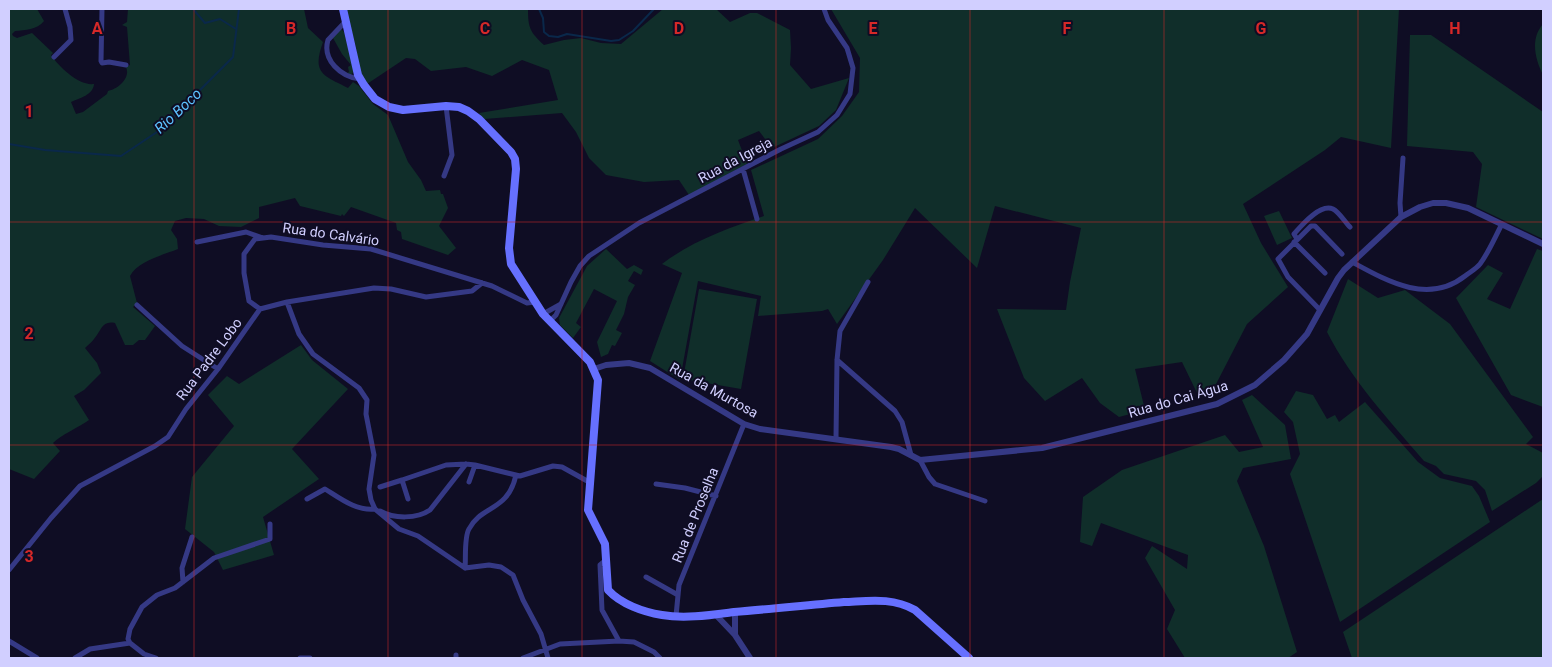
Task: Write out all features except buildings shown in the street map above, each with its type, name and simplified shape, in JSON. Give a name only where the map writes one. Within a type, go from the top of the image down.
[{"type":"main road","points":[[343,9],[360,79],[375,99],[394,109],[412,110],[446,106],[459,107],[468,111],[496,135],[513,155],[516,169],[509,258],[515,272],[543,314],[588,360],[594,369],[599,384],[588,510],[603,538],[608,590],[615,597],[646,612],[676,616],[881,600],[892,601],[915,610],[969,658]]},
{"type":"street","points":[[54,57],[71,40],[65,9]]},
{"type":"street","points":[[102,9],[101,62],[126,65]]},
{"type":"street","name":"Rua da Igreja","points":[[550,321],[556,315],[580,266],[589,256],[639,223],[818,132],[836,115],[850,94],[853,68],[846,48],[828,20],[824,9]]},
{"type":"street","points":[[346,21],[328,40],[328,54],[332,64],[340,71],[353,78],[360,79]]},
{"type":"street","points":[[444,176],[452,155],[446,106]]},
{"type":"street","points":[[1401,217],[1403,158]]},
{"type":"street","points":[[743,169],[757,219]]},
{"type":"street","name":"Rua do Cai Água","points":[[920,460],[1042,448],[1217,404],[1255,385],[1284,360],[1306,334],[1338,278],[1352,262],[1401,217],[1420,207],[1446,203],[1468,208],[1543,244]]},
{"type":"street","points":[[1325,273],[1295,241],[1294,234],[1316,212],[1326,208],[1333,209],[1350,227]]},
{"type":"street","points":[[1352,262],[1389,282],[1411,288],[1435,290],[1455,284],[1479,265],[1502,224]]},
{"type":"street","points":[[1320,310],[1288,276],[1278,260],[1311,226],[1316,226],[1342,254]]},
{"type":"street","points":[[197,242],[246,232],[263,238]]},
{"type":"street","name":"Rua do Calvário","points":[[260,309],[250,301],[244,273],[244,254],[255,239],[270,236],[323,245],[371,249],[492,286],[527,303],[535,302]]},
{"type":"street","points":[[836,438],[837,360],[840,331],[868,282]]},
{"type":"street","points":[[260,309],[287,302],[374,288],[391,289],[426,297],[472,291],[482,284]]},
{"type":"street","points":[[287,302],[299,334],[313,354],[359,388],[367,400],[366,414],[374,455],[369,489],[370,500],[376,509],[399,529],[418,536],[465,568],[489,565],[501,567],[513,574],[522,600],[541,634],[544,650],[548,658]]},
{"type":"street","points":[[543,314],[561,304]]},
{"type":"street","points":[[137,305],[182,346],[218,370]]},
{"type":"street","name":"Rua Padre Lobo","points":[[9,570],[80,486],[155,446],[168,437],[186,409],[218,370],[260,309]]},
{"type":"street","points":[[837,360],[896,412],[902,422],[911,455],[920,460],[935,484],[985,501]]},
{"type":"street","name":"Rua da Murtosa","points":[[594,369],[606,365],[629,363],[650,368],[744,424],[760,429],[891,447],[911,455]]},
{"type":"street","name":"Rua de Proselha","points":[[676,616],[679,584],[744,424]]},
{"type":"street","points":[[307,499],[325,489],[347,503],[366,510],[376,509],[384,514],[396,517],[422,515],[430,510],[466,464]]},
{"type":"street","points":[[380,487],[446,465],[466,464],[520,476],[553,466],[562,467],[589,482]]},
{"type":"street","points":[[470,482],[475,465]]},
{"type":"street","points":[[465,568],[467,531],[475,520],[506,498],[514,484],[516,475]]},
{"type":"street","points":[[402,480],[408,499]]},
{"type":"street","points":[[656,484],[685,488],[716,496]]},
{"type":"street","points":[[156,658],[144,654],[130,643],[128,639],[130,629],[142,607],[157,595],[175,588],[214,558],[270,538],[270,524]]},
{"type":"street","points":[[183,582],[182,568],[192,537]]},
{"type":"street","points":[[606,563],[600,565],[602,610],[619,641]]},
{"type":"street","points":[[646,577],[678,595]]},
{"type":"street","points":[[734,635],[735,612]]},
{"type":"street","points":[[716,614],[750,658]]},
{"type":"street","points":[[9,640],[37,658]]},
{"type":"street","points":[[523,658],[560,644],[619,641],[634,642],[654,652],[660,658]]},
{"type":"street","points":[[75,658],[90,649],[130,643]]},
{"type":"street","points":[[300,658],[310,658]]},
{"type":"green space","points":[[9,9],[37,9],[44,21],[34,28],[15,31],[12,34],[13,36],[17,38],[32,33],[53,53],[51,55],[70,75],[82,82],[94,84],[89,93],[71,102],[76,114],[83,112],[107,94],[108,91],[116,88],[127,75],[126,67],[130,65],[127,27],[122,25],[127,22],[128,9],[304,9],[308,28],[323,42],[319,60],[319,67],[322,72],[332,80],[348,88],[353,82],[359,86],[373,104],[388,115],[408,162],[421,180],[426,191],[440,190],[441,194],[443,194],[448,208],[439,226],[456,248],[448,255],[402,239],[401,232],[397,230],[396,223],[351,207],[344,216],[342,214],[341,216],[300,206],[295,198],[259,207],[259,218],[241,227],[219,226],[204,219],[186,218],[175,221],[171,230],[177,239],[178,249],[145,262],[130,276],[137,303],[133,307],[155,326],[145,340],[139,340],[133,345],[125,345],[115,323],[111,322],[104,325],[85,348],[97,363],[101,373],[84,390],[74,396],[89,420],[53,443],[60,451],[34,479],[9,469]]},
{"type":"green space","points":[[346,9],[528,9],[531,29],[544,45],[581,38],[601,43],[621,44],[663,9],[716,9],[730,22],[750,13],[757,13],[790,30],[790,65],[811,89],[849,78],[836,110],[819,126],[772,148],[759,131],[738,140],[747,164],[689,195],[679,180],[644,182],[606,175],[589,158],[576,132],[562,113],[484,119],[479,113],[558,100],[549,70],[522,60],[492,76],[466,67],[431,71],[415,59],[406,58],[367,84],[359,72],[356,47]]},
{"type":"green space","points":[[831,9],[1399,9],[1391,148],[1341,137],[1325,150],[1243,204],[1261,243],[1288,287],[1247,324],[1214,388],[1198,395],[1182,362],[1135,369],[1145,410],[1119,417],[1100,403],[1082,378],[1045,401],[1024,378],[997,309],[1066,310],[1081,228],[995,206],[977,268],[915,208],[883,260],[837,324],[828,309],[758,316],[761,296],[698,281],[680,380],[650,361],[682,273],[662,264],[698,242],[724,230],[764,216],[751,170],[818,139],[842,116],[859,92],[860,58]]},
{"type":"green space","points":[[1543,24],[1543,75],[1536,56],[1535,43],[1536,36]]},
{"type":"green space","points":[[341,29],[344,32],[354,71],[351,75],[347,73],[349,72],[348,67],[351,65],[333,38]]},
{"type":"green space","points":[[1410,35],[1431,35],[1543,112],[1543,239],[1476,207],[1482,164],[1473,152],[1407,146]]},
{"type":"green space","points":[[1279,211],[1292,238],[1277,245],[1264,216]]},
{"type":"green space","points":[[606,249],[627,269],[634,265],[643,270],[641,275],[634,271],[628,281],[635,285],[628,297],[624,314],[616,330],[622,333],[615,346],[612,345],[608,354],[601,357],[597,342],[617,301],[594,289],[576,323],[581,327],[573,338],[560,325],[559,318],[587,266]]},
{"type":"green space","points":[[1537,249],[1543,251],[1543,407],[1511,395],[1456,298],[1488,265],[1503,273],[1487,299],[1510,309]]},
{"type":"green space","points":[[1348,279],[1378,298],[1405,290],[1450,324],[1533,437],[1526,444],[1543,453],[1543,476],[1536,483],[1492,511],[1485,490],[1476,481],[1444,474],[1436,466],[1424,461],[1359,384],[1327,332]]},
{"type":"green space","points":[[699,289],[757,299],[741,389],[683,379]]},
{"type":"green space","points":[[301,345],[312,360],[348,389],[292,449],[319,479],[263,517],[274,555],[223,570],[214,552],[185,529],[192,477],[234,426],[208,395],[227,376],[239,384]]},
{"type":"green space","points":[[1296,391],[1313,395],[1327,419],[1335,415],[1339,422],[1365,402],[1418,462],[1440,478],[1472,486],[1479,496],[1490,522],[1340,622],[1290,474],[1300,454],[1293,422],[1284,412]]},
{"type":"green space","points":[[1252,395],[1285,425],[1291,459],[1243,468],[1237,481],[1264,546],[1297,652],[1288,658],[1185,658],[1167,629],[1175,610],[1145,558],[1152,546],[1187,569],[1188,555],[1101,523],[1092,546],[1080,542],[1083,497],[1122,470],[1225,435],[1239,452],[1263,447],[1242,400]]},
{"type":"green space","points":[[1543,499],[1543,658],[1352,658],[1343,632]]},
{"type":"waterway","points":[[193,9],[205,23],[220,19],[236,29]]},
{"type":"waterway","name":"Rio Boco","points":[[9,144],[45,150],[121,156],[160,130],[233,57],[239,9]]},
{"type":"waterway","points":[[539,9],[543,18],[544,32],[549,36],[558,37],[567,34],[611,41],[619,40],[633,31],[654,9]]}]
